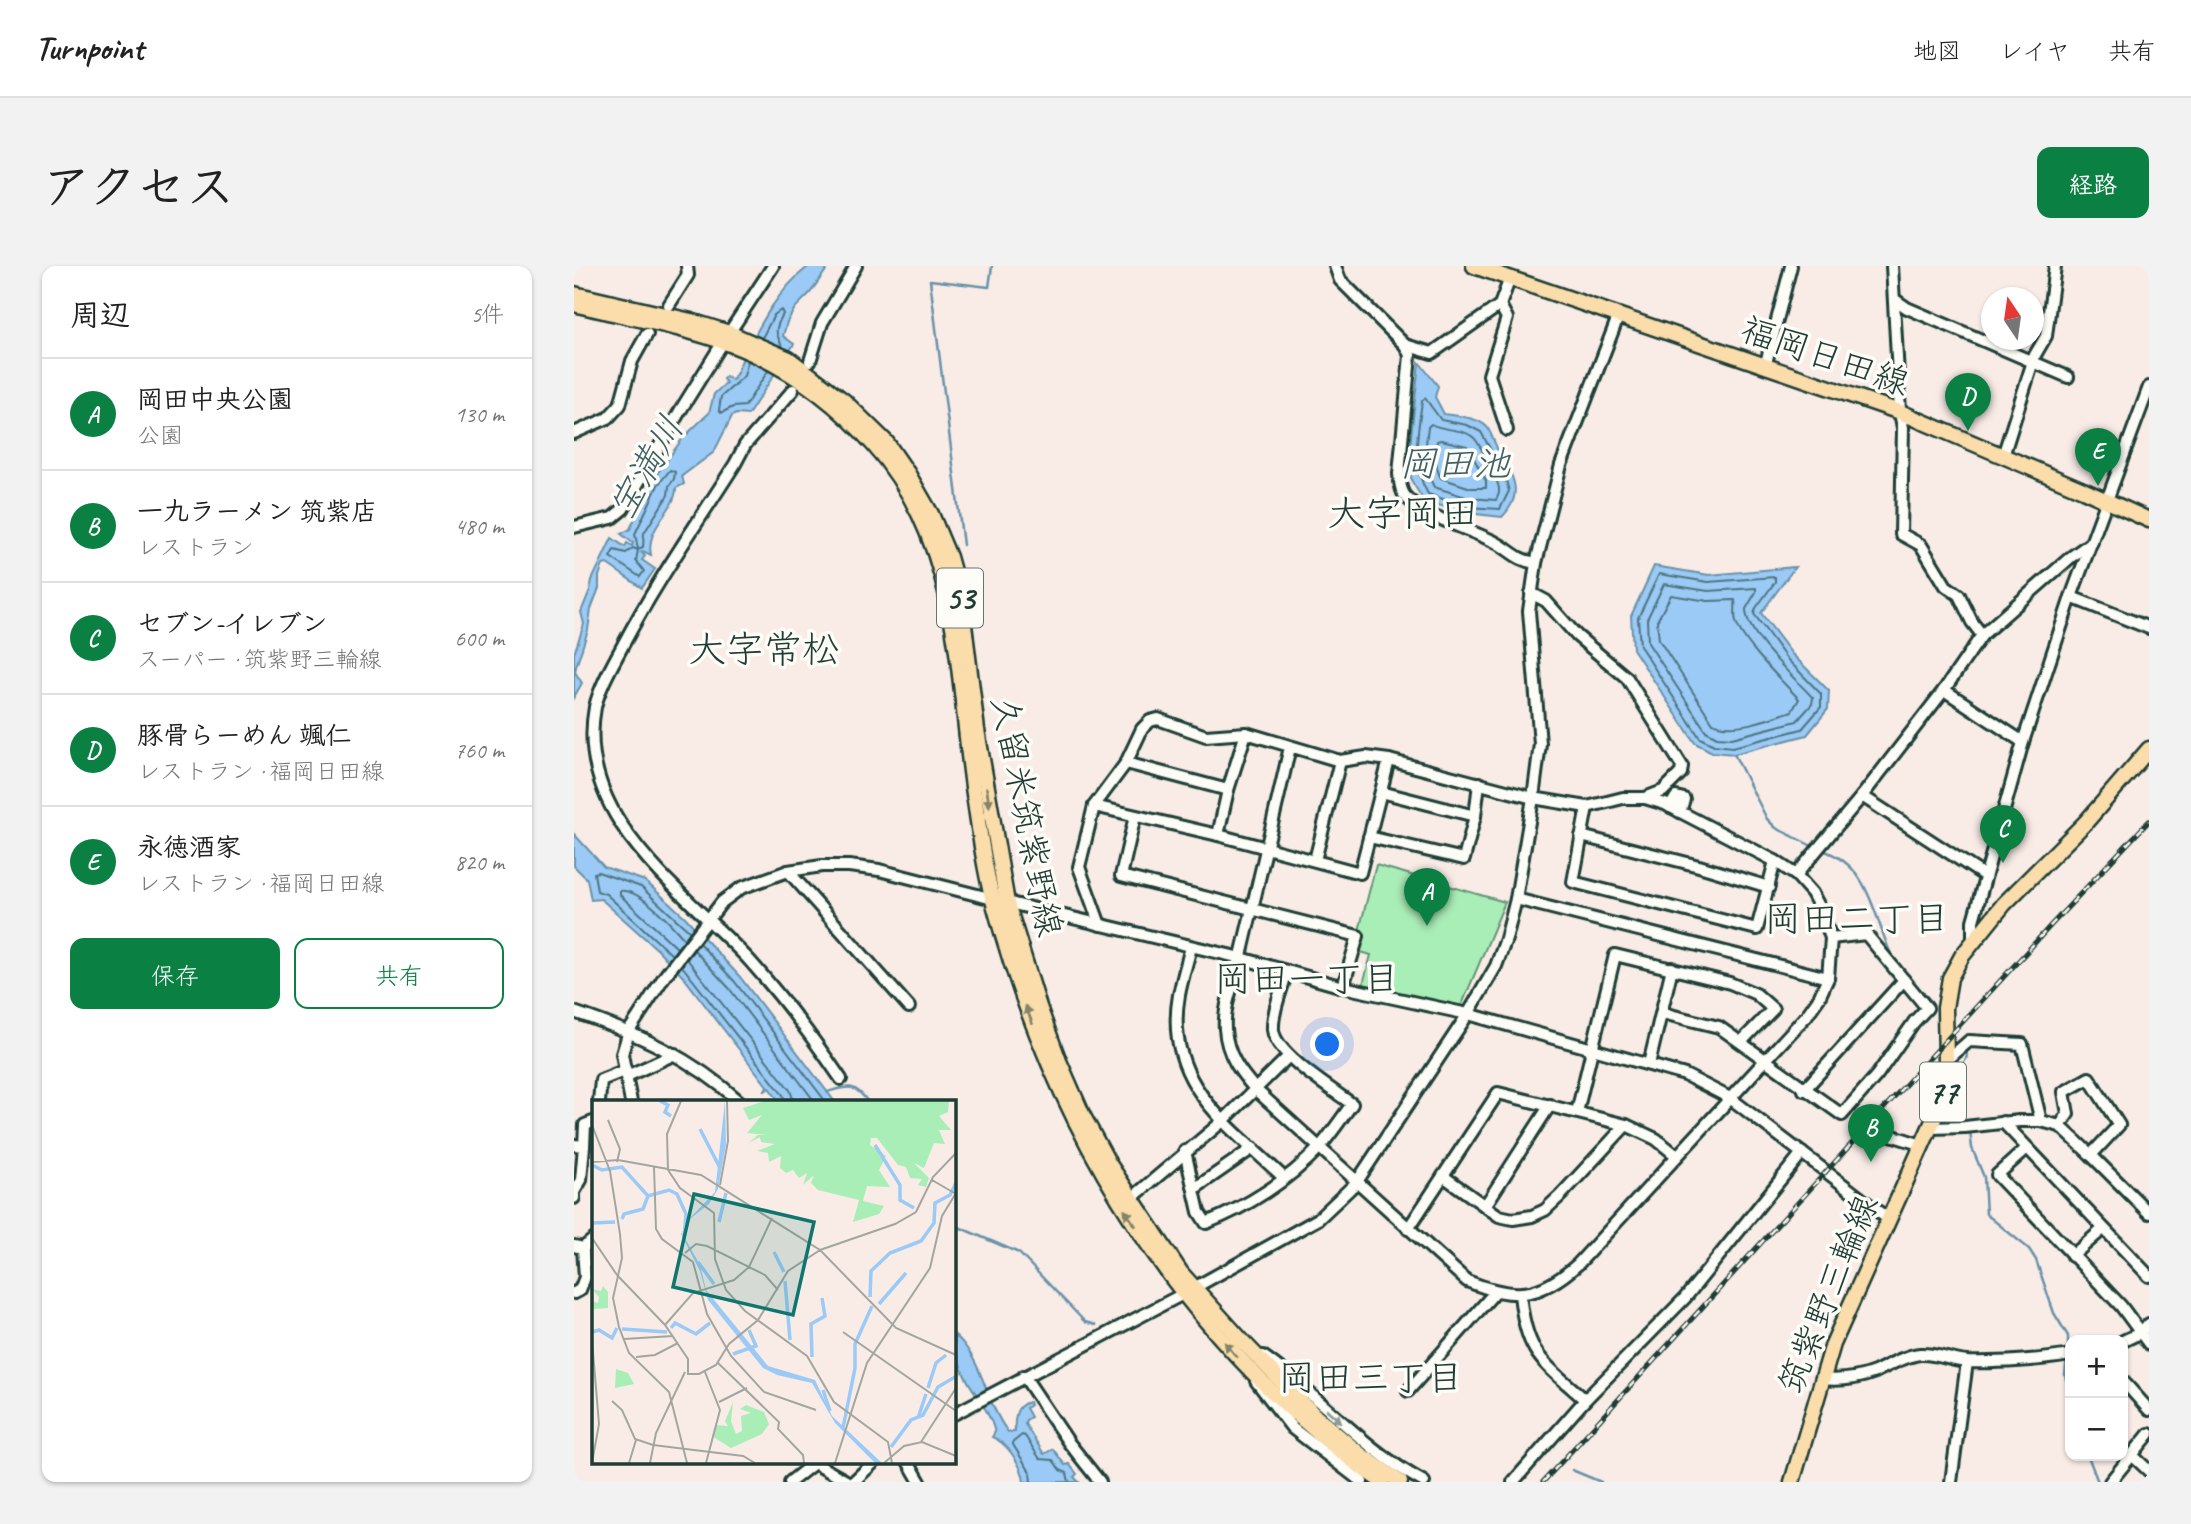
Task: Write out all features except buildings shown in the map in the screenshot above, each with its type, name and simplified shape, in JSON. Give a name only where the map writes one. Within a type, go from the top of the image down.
[{"type":"main road","name":"福岡日田線","points":[[1478,267],[1900,412],[2149,520]]},
{"type":"main road","name":"久留米筑紫野線","points":[[574,294],[691,321],[780,361],[844,401],[886,442],[931,513],[949,557],[961,600],[1000,901],[1027,1012],[1073,1118],[1121,1206],[1249,1371],[1357,1459],[1400,1482]]},
{"type":"main road","name":"久留米筑紫野線","points":[[574,304],[730,339]]},
{"type":"main road","name":"筑紫野三輪線","points":[[1792,1482],[1833,1344],[1941,1104],[1946,1061],[1945,1008],[1950,978],[1973,941],[2004,904],[2086,821],[2149,749]]},
{"type":"main road","name":"久留米筑紫野線","points":[[1000,901],[1059,1061],[1096,1140],[1181,1273],[1189,1291],[1382,1482]]},
{"type":"street","points":[[669,305],[688,275],[687,266]]},
{"type":"street","points":[[574,527],[612,518],[622,509],[680,411],[730,339],[773,266]]},
{"type":"street","points":[[810,361],[822,323],[856,266]]},
{"type":"street","points":[[1335,266],[1340,280],[1405,345],[1410,355],[1399,474],[1406,497],[1434,515],[1496,542],[1522,561],[1536,563]]},
{"type":"street","points":[[1765,367],[1791,266]]},
{"type":"street","points":[[1892,266],[1903,428],[1902,534],[1922,545],[1946,586],[1959,594],[1972,622],[1982,635]]},
{"type":"street","points":[[2003,456],[2034,361],[2046,336],[2055,266]]},
{"type":"street","points":[[1405,345],[1432,353],[1500,306],[1510,278]]},
{"type":"street","points":[[1894,299],[1908,308],[2068,377]]},
{"type":"street","points":[[1500,306],[1507,318],[1489,375],[1507,429]]},
{"type":"street","points":[[956,1413],[1189,1291],[1318,1219],[1356,1183],[1468,1014],[1496,966],[1516,900],[1534,798],[1541,744],[1530,632],[1531,593],[1536,563],[1561,465],[1619,317]]},
{"type":"street","points":[[574,433],[608,418],[620,405],[632,361],[647,334]]},
{"type":"street","points":[[1973,941],[1973,922],[2023,742],[2071,597],[2149,387]]},
{"type":"street","points":[[793,390],[744,445],[735,464],[639,615],[611,667],[595,706],[592,737],[596,778],[627,836],[650,865],[705,923],[751,962],[793,1013],[841,1079]]},
{"type":"street","points":[[1796,875],[1862,796],[1944,690],[1982,635],[2071,557],[2092,542]]},
{"type":"street","points":[[1531,593],[1546,601],[1577,636],[1627,678],[1682,766],[1681,773],[1663,790],[1645,798]]},
{"type":"street","points":[[2071,597],[2149,628]]},
{"type":"street","points":[[1944,690],[2023,742]]},
{"type":"street","points":[[1100,925],[1079,867],[1094,806],[1126,763],[1142,729],[1150,721],[1158,719],[1206,736],[1246,733],[1340,761],[1366,757],[1389,760],[1534,798],[1587,807],[1623,798],[1645,798],[1675,810],[1774,861],[1796,875],[1812,893],[1831,938],[1828,978],[1819,998],[1807,1015],[1578,1264],[1558,1282],[1539,1291],[1520,1294],[1495,1292],[1467,1281],[1318,1148],[1256,1090],[1235,1066],[1225,1030],[1226,1006],[1241,958],[1290,747]]},
{"type":"street","points":[[1219,835],[1228,790],[1246,733]]},
{"type":"street","points":[[1094,806],[1219,835],[1360,873],[1389,760]]},
{"type":"street","points":[[1315,860],[1340,761]]},
{"type":"street","points":[[1126,763],[1228,790]]},
{"type":"street","points":[[1369,837],[1464,859],[1475,816],[1479,783]]},
{"type":"street","points":[[1381,792],[1475,816]]},
{"type":"street","points":[[1862,796],[1985,876]]},
{"type":"street","points":[[1587,807],[1573,882],[1757,929],[1774,861]]},
{"type":"street","points":[[1135,816],[1121,876],[1358,936],[1343,987]]},
{"type":"street","points":[[1581,836],[1769,887]]},
{"type":"street","points":[[631,1100],[622,1054],[629,1031],[667,973],[722,902],[741,888],[788,871],[822,866],[879,870],[1241,958],[1343,987],[1468,1014],[1685,1075],[1730,1098],[1888,1219]]},
{"type":"street","points":[[788,871],[909,1007]]},
{"type":"street","points":[[1516,900],[1828,978]]},
{"type":"street","points":[[1831,938],[1866,934],[1927,1008]]},
{"type":"street","points":[[1191,947],[1179,997],[1179,1046],[1194,1084],[1206,1103],[1223,1121],[1284,1178]]},
{"type":"street","points":[[1577,1112],[1615,955],[1730,982],[1756,994],[1773,1009],[1741,1042]]},
{"type":"street","points":[[1649,1064],[1672,968]]},
{"type":"street","points":[[1185,1151],[1199,1212],[1206,1223],[1242,1205],[1284,1178],[1318,1148],[1352,1104],[1289,1056],[1277,1042],[1273,1031],[1287,971]]},
{"type":"street","points":[[1804,1090],[1903,980]]},
{"type":"street","points":[[1662,1013],[1719,1027],[1842,1115],[1877,1075],[1927,1008],[1945,1008]]},
{"type":"street","points":[[574,1012],[629,1031],[675,1054],[738,1100]]},
{"type":"street","points":[[1946,1061],[1969,1041],[2022,1044],[2041,1121]]},
{"type":"street","points":[[599,1100],[601,1080],[675,1054]]},
{"type":"street","points":[[1132,1198],[1223,1121],[1289,1056]]},
{"type":"street","points":[[2060,1126],[2068,1114],[2063,1092],[2089,1078],[2119,1125],[2091,1155]]},
{"type":"street","points":[[1408,1229],[1498,1093],[1626,1125],[1656,1139],[1677,1156]]},
{"type":"street","points":[[1485,1206],[1550,1105]]},
{"type":"street","points":[[1931,1128],[2041,1121],[2060,1126],[2149,1213]]},
{"type":"street","points":[[574,1198],[574,1192],[581,1180],[579,1145],[585,1125],[592,1122]]},
{"type":"street","points":[[2003,1122],[2149,1276]]},
{"type":"street","points":[[1443,1176],[1499,1216],[1513,1219],[1532,1216],[1545,1210],[1626,1125]]},
{"type":"street","points":[[1872,1129],[1922,1145]]},
{"type":"street","points":[[1194,1189],[1253,1148]]},
{"type":"street","points":[[2027,1148],[1997,1175],[2121,1306],[2149,1344]]},
{"type":"street","points":[[1513,1482],[1585,1400],[1685,1298],[1802,1153]]},
{"type":"street","points":[[2072,1256],[2103,1229]]},
{"type":"street","points":[[574,1293],[580,1290],[585,1277],[578,1247]]},
{"type":"street","points":[[1408,1391],[1495,1292]]},
{"type":"street","points":[[1520,1294],[1526,1334],[1537,1356],[1585,1400]]},
{"type":"street","points":[[2128,1339],[2140,1334],[2149,1324]]},
{"type":"street","points":[[1243,1342],[1295,1379],[1358,1437],[1403,1471],[1424,1482]]},
{"type":"street","points":[[1822,1379],[1843,1381],[1872,1373],[1919,1354],[1942,1355],[1967,1362],[2065,1355]]},
{"type":"street","points":[[1951,1482],[1967,1362]]},
{"type":"street","points":[[1249,1371],[1292,1428],[1362,1482]]},
{"type":"street","points":[[1020,1379],[1100,1482]]},
{"type":"street","points":[[2128,1387],[2149,1410]]},
{"type":"street","points":[[2110,1482],[2149,1434]]},
{"type":"street","points":[[2132,1455],[2149,1471]]},
{"type":"street","points":[[790,1482],[813,1464]]},
{"type":"street","points":[[816,1464],[848,1482]]},
{"type":"street","points":[[853,1482],[872,1464]]},
{"type":"street","points":[[910,1464],[920,1482]]},
{"type":"green space","points":[[1376,865],[1505,902],[1461,1007],[1363,984],[1371,955],[1354,950]]},
{"type":"water","points":[[809,266],[829,266],[787,322],[783,336],[794,344],[748,415],[732,416],[714,452],[682,476],[684,484],[676,488],[671,504],[652,536],[651,555],[641,552],[645,556],[642,560],[655,569],[642,588],[607,564],[603,565],[575,672],[582,683],[574,697],[574,654],[584,624],[581,612],[592,580],[612,538],[625,547],[627,543],[632,546],[633,543],[621,534],[630,529],[652,481],[683,438],[709,413],[714,394],[726,383],[723,379],[726,376],[732,380],[735,377],[772,307],[788,285]]},
{"type":"water","name":"岡田池","points":[[1419,362],[1438,386],[1435,397],[1444,414],[1473,419],[1489,430],[1514,485],[1513,501],[1502,517],[1466,513],[1424,501],[1411,480],[1410,446]]},
{"type":"water","points":[[1654,566],[1709,575],[1795,567],[1761,613],[1792,654],[1829,691],[1828,709],[1807,735],[1734,754],[1712,752],[1695,743],[1633,649],[1631,616]]},
{"type":"water","points":[[574,834],[604,867],[645,881],[685,917],[740,977],[833,1100],[778,1100],[769,1088],[764,1092],[767,1086],[685,979],[658,950],[601,899],[591,900],[587,879],[574,866]]},
{"type":"water","points":[[956,1336],[972,1357],[994,1408],[1008,1432],[1015,1432],[1018,1409],[1029,1402],[1030,1405],[1026,1408],[1031,1417],[1025,1424],[1044,1454],[1053,1449],[1065,1465],[1069,1464],[1077,1474],[1074,1477],[1079,1482],[1024,1482],[1021,1469],[1013,1456],[1003,1444],[992,1437],[995,1432],[988,1415],[957,1357]]},
{"type":"waterway","points":[[963,545],[930,280],[989,287],[992,266]]},
{"type":"waterway","points":[[1734,754],[1767,819],[1776,828],[1816,848]]},
{"type":"waterway","points":[[1822,850],[1838,857],[1860,879],[1894,960],[1930,1000]]},
{"type":"waterway","points":[[1965,1122],[1951,1103],[1955,1069],[1965,1061],[1966,1049]]},
{"type":"waterway","points":[[827,1092],[841,1088],[855,1089],[866,1100]]},
{"type":"waterway","points":[[1970,1131],[1972,1148],[1984,1177],[1986,1214],[2029,1249],[2036,1260],[2054,1313],[2067,1335]]},
{"type":"waterway","points":[[956,1226],[1019,1253],[1085,1322],[1095,1325]]},
{"type":"waterway","points":[[2090,1461],[2098,1482]]},
{"type":"waterway","points":[[1572,1470],[1601,1482]]},
{"type":"railway","points":[[1543,1482],[2149,821]]},
{"type":"place","name":"豚骨らーめん 颯仁","points":[[1968,431]]},
{"type":"place","name":"永徳酒家","points":[[2098,486]]},
{"type":"place","name":"セブン-イレブン","points":[[2003,863]]},
{"type":"place","name":"岡田中央公園","points":[[1427,926]]},
{"type":"place","name":"一九ラーメン 筑紫店","points":[[1871,1162]]},
{"type":"district","name":"大字岡田","points":[[1403,513]]},
{"type":"district","name":"大字常松","points":[[764,649]]},
{"type":"district","name":"岡田二丁目","points":[[1857,918]]},
{"type":"district","name":"岡田一丁目","points":[[1307,978]]},
{"type":"district","name":"岡田三丁目","points":[[1371,1377]]},
{"type":"water label","name":"宝満川","points":[[646,467]]}]
